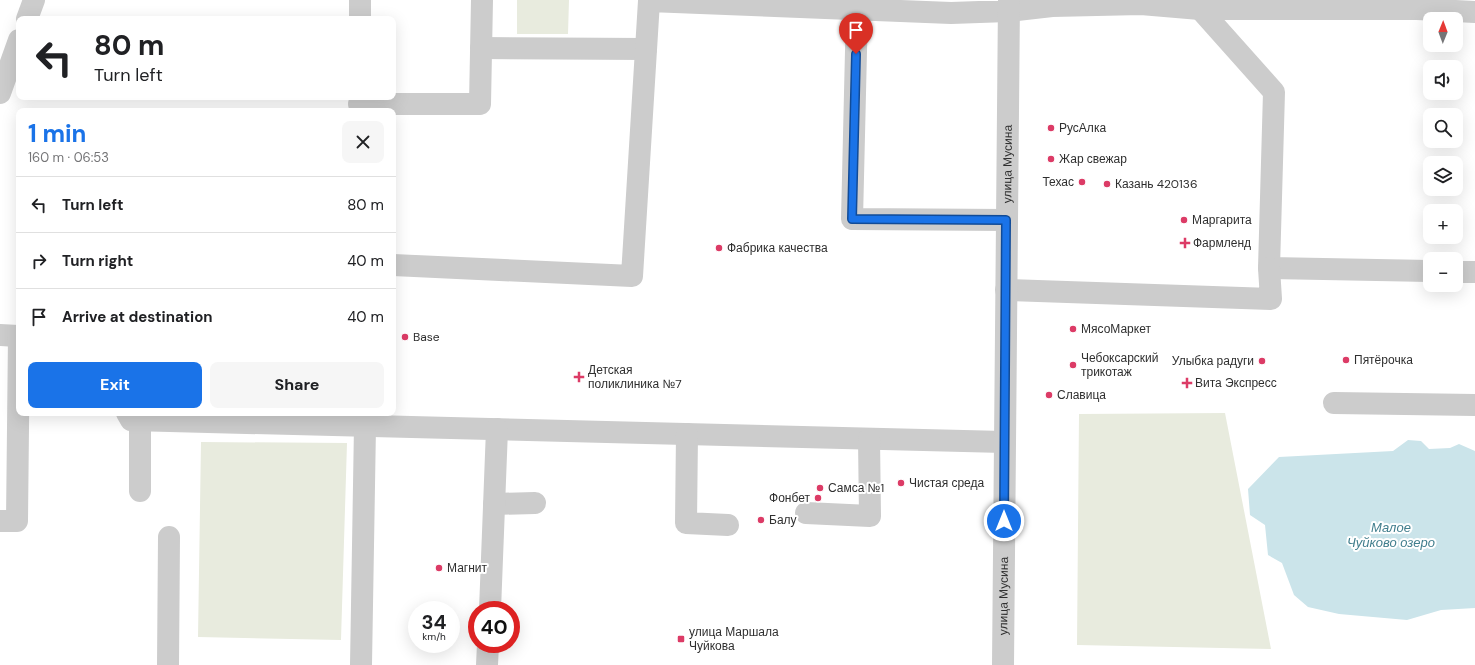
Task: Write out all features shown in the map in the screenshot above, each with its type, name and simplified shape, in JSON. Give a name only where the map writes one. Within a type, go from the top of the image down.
[{"type":"street","points":[[28,16],[34,0]]},
{"type":"street","points":[[360,0],[360,16]]},
{"type":"street","points":[[359,104],[480,104],[482,0]]},
{"type":"street","points":[[396,265],[632,276],[649,1],[738,2],[951,13],[1009,5],[1052,6],[1142,2],[1200,8],[1417,5],[1475,12]]},
{"type":"street","name":"улица Мусина","points":[[1003,665],[1009,5]]},
{"type":"street","points":[[1006,290],[1271,299],[1269,268],[1274,92],[1200,8]]},
{"type":"street","points":[[857,9],[852,219],[1006,220]]},
{"type":"street","points":[[0,93],[16,48]]},
{"type":"street","points":[[481,48],[646,49]]},
{"type":"street","points":[[1269,268],[1423,271]]},
{"type":"street","points":[[1463,272],[1475,272]]},
{"type":"street","points":[[0,521],[17,521],[12,336]]},
{"type":"street","points":[[1334,403],[1475,405]]},
{"type":"street","points":[[140,491],[134,417],[365,426],[1004,442]]},
{"type":"street","points":[[361,665],[365,426]]},
{"type":"street","points":[[490,601],[497,429]]},
{"type":"street","points":[[687,434],[686,523],[728,525]]},
{"type":"street","points":[[806,513],[870,516],[869,439]]},
{"type":"street","points":[[494,504],[535,503]]},
{"type":"street","points":[[168,665],[169,538]]},
{"type":"street","points":[[487,665],[488,653]]},
{"type":"shaded area","points":[[517,0],[569,0],[568,34],[517,34]]},
{"type":"shaded area","points":[[1225,413],[1271,649],[1077,645],[1079,414]]},
{"type":"shaded area","points":[[201,442],[347,443],[341,640],[198,637]]},
{"type":"water","name":"Малое Чуйково озеро","points":[[1408,440],[1421,441],[1429,449],[1450,448],[1459,444],[1475,451],[1475,608],[1441,610],[1407,620],[1339,614],[1308,607],[1294,595],[1282,563],[1268,555],[1265,525],[1250,515],[1248,489],[1279,457],[1393,451]]},
{"type":"place","name":"РусАлка","points":[[1051,128]]},
{"type":"place","name":"Жар свежар","points":[[1051,159]]},
{"type":"place","name":"Техас","points":[[1082,182]]},
{"type":"place","name":"Казань 420136","points":[[1107,184]]},
{"type":"place","name":"Маргарита","points":[[1184,220]]},
{"type":"place","name":"Фармленд","points":[[1185,243]]},
{"type":"place","name":"Фабрика качества","points":[[719,248]]},
{"type":"place","name":"МясоМаркет","points":[[1073,329]]},
{"type":"place","name":"Base","points":[[405,337]]},
{"type":"place","name":"Пятёрочка","points":[[1346,360]]},
{"type":"place","name":"Улыбка радуги","points":[[1262,361]]},
{"type":"place","name":"Чебоксарский трикотаж","points":[[1073,365]]},
{"type":"place","name":"Детская поликлиника №7","points":[[579,377]]},
{"type":"place","name":"Вита Экспресс","points":[[1187,383]]},
{"type":"place","name":"Славица","points":[[1049,395]]},
{"type":"place","name":"Чистая среда","points":[[901,483]]},
{"type":"place","name":"Самса №1","points":[[820,488]]},
{"type":"place","name":"Фонбет","points":[[818,498]]},
{"type":"place","name":"Балу","points":[[761,520]]},
{"type":"place","name":"Магнит","points":[[439,568]]},
{"type":"place","name":"улица Маршала Чуйкова","points":[[681,639]]},
{"type":"route","points":[[856,54],[852,219],[1006,220],[1004,521]]}]
